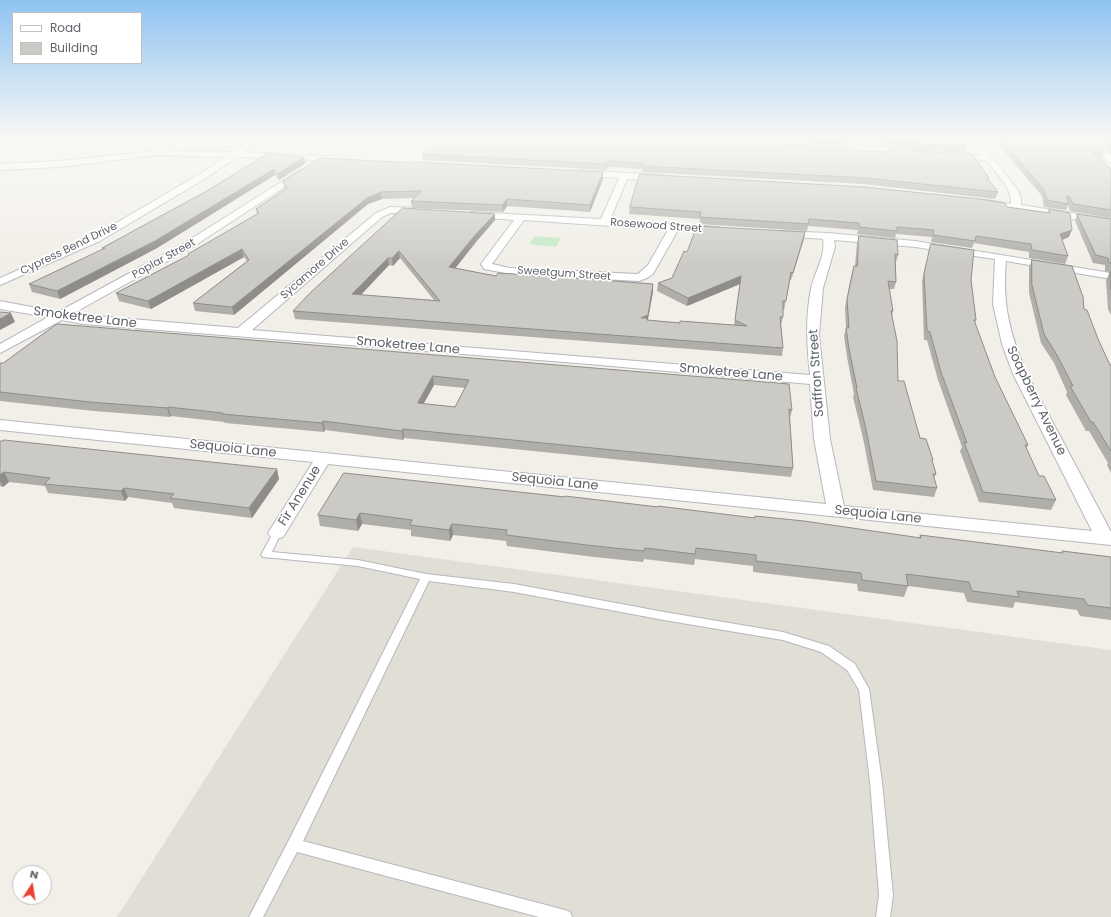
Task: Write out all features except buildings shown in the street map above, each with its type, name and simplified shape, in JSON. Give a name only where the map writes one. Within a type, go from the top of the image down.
[{"type":"street","name":"Cypress Bend Drive","points":[[0,282],[96,239],[195,181]]},
{"type":"street","name":"Poplar Street","points":[[0,349],[187,246],[287,181]]},
{"type":"street","points":[[604,223],[622,181]]},
{"type":"street","points":[[1006,181],[1014,191],[1016,207]]},
{"type":"street","points":[[978,202],[1111,222]]},
{"type":"street","name":"Sycamore Drive","points":[[242,332],[379,215],[390,210],[430,211]]},
{"type":"street","name":"Rosewood Street","points":[[467,214],[728,230]]},
{"type":"street","name":"Sweetgum Street","points":[[521,217],[486,264],[488,267],[510,271],[633,278],[641,277],[646,275],[651,268],[675,227]]},
{"type":"street","points":[[774,233],[828,236],[915,244],[1001,256],[1111,276]]},
{"type":"street","name":"Saffron Street","points":[[828,236],[830,247],[822,271],[814,310],[813,334],[822,439],[836,511]]},
{"type":"street","name":"Soapberry Avenue","points":[[1001,256],[997,282],[998,303],[1001,322],[1009,348],[1020,374],[1108,538]]},
{"type":"street","name":"Smoketree Lane","points":[[0,306],[83,320],[581,359],[817,380]]},
{"type":"street","name":"Sequoia Lane","points":[[0,426],[1108,538]]},
{"type":"street","name":"Fir Anenue","points":[[277,532],[323,459]]},
{"type":"lane","points":[[277,532],[266,556],[358,563],[426,577],[514,588],[671,618],[784,636],[825,649],[851,667],[864,689],[876,782],[886,895],[883,917]]},
{"type":"lane","points":[[256,917],[294,845],[426,577]]},
{"type":"lane","points":[[294,845],[565,917]]},
{"type":"shaded area","points":[[353,547],[1111,650],[1111,917],[117,917]]},
{"type":"green space","points":[[535,236],[561,238],[556,247],[529,244]]}]
